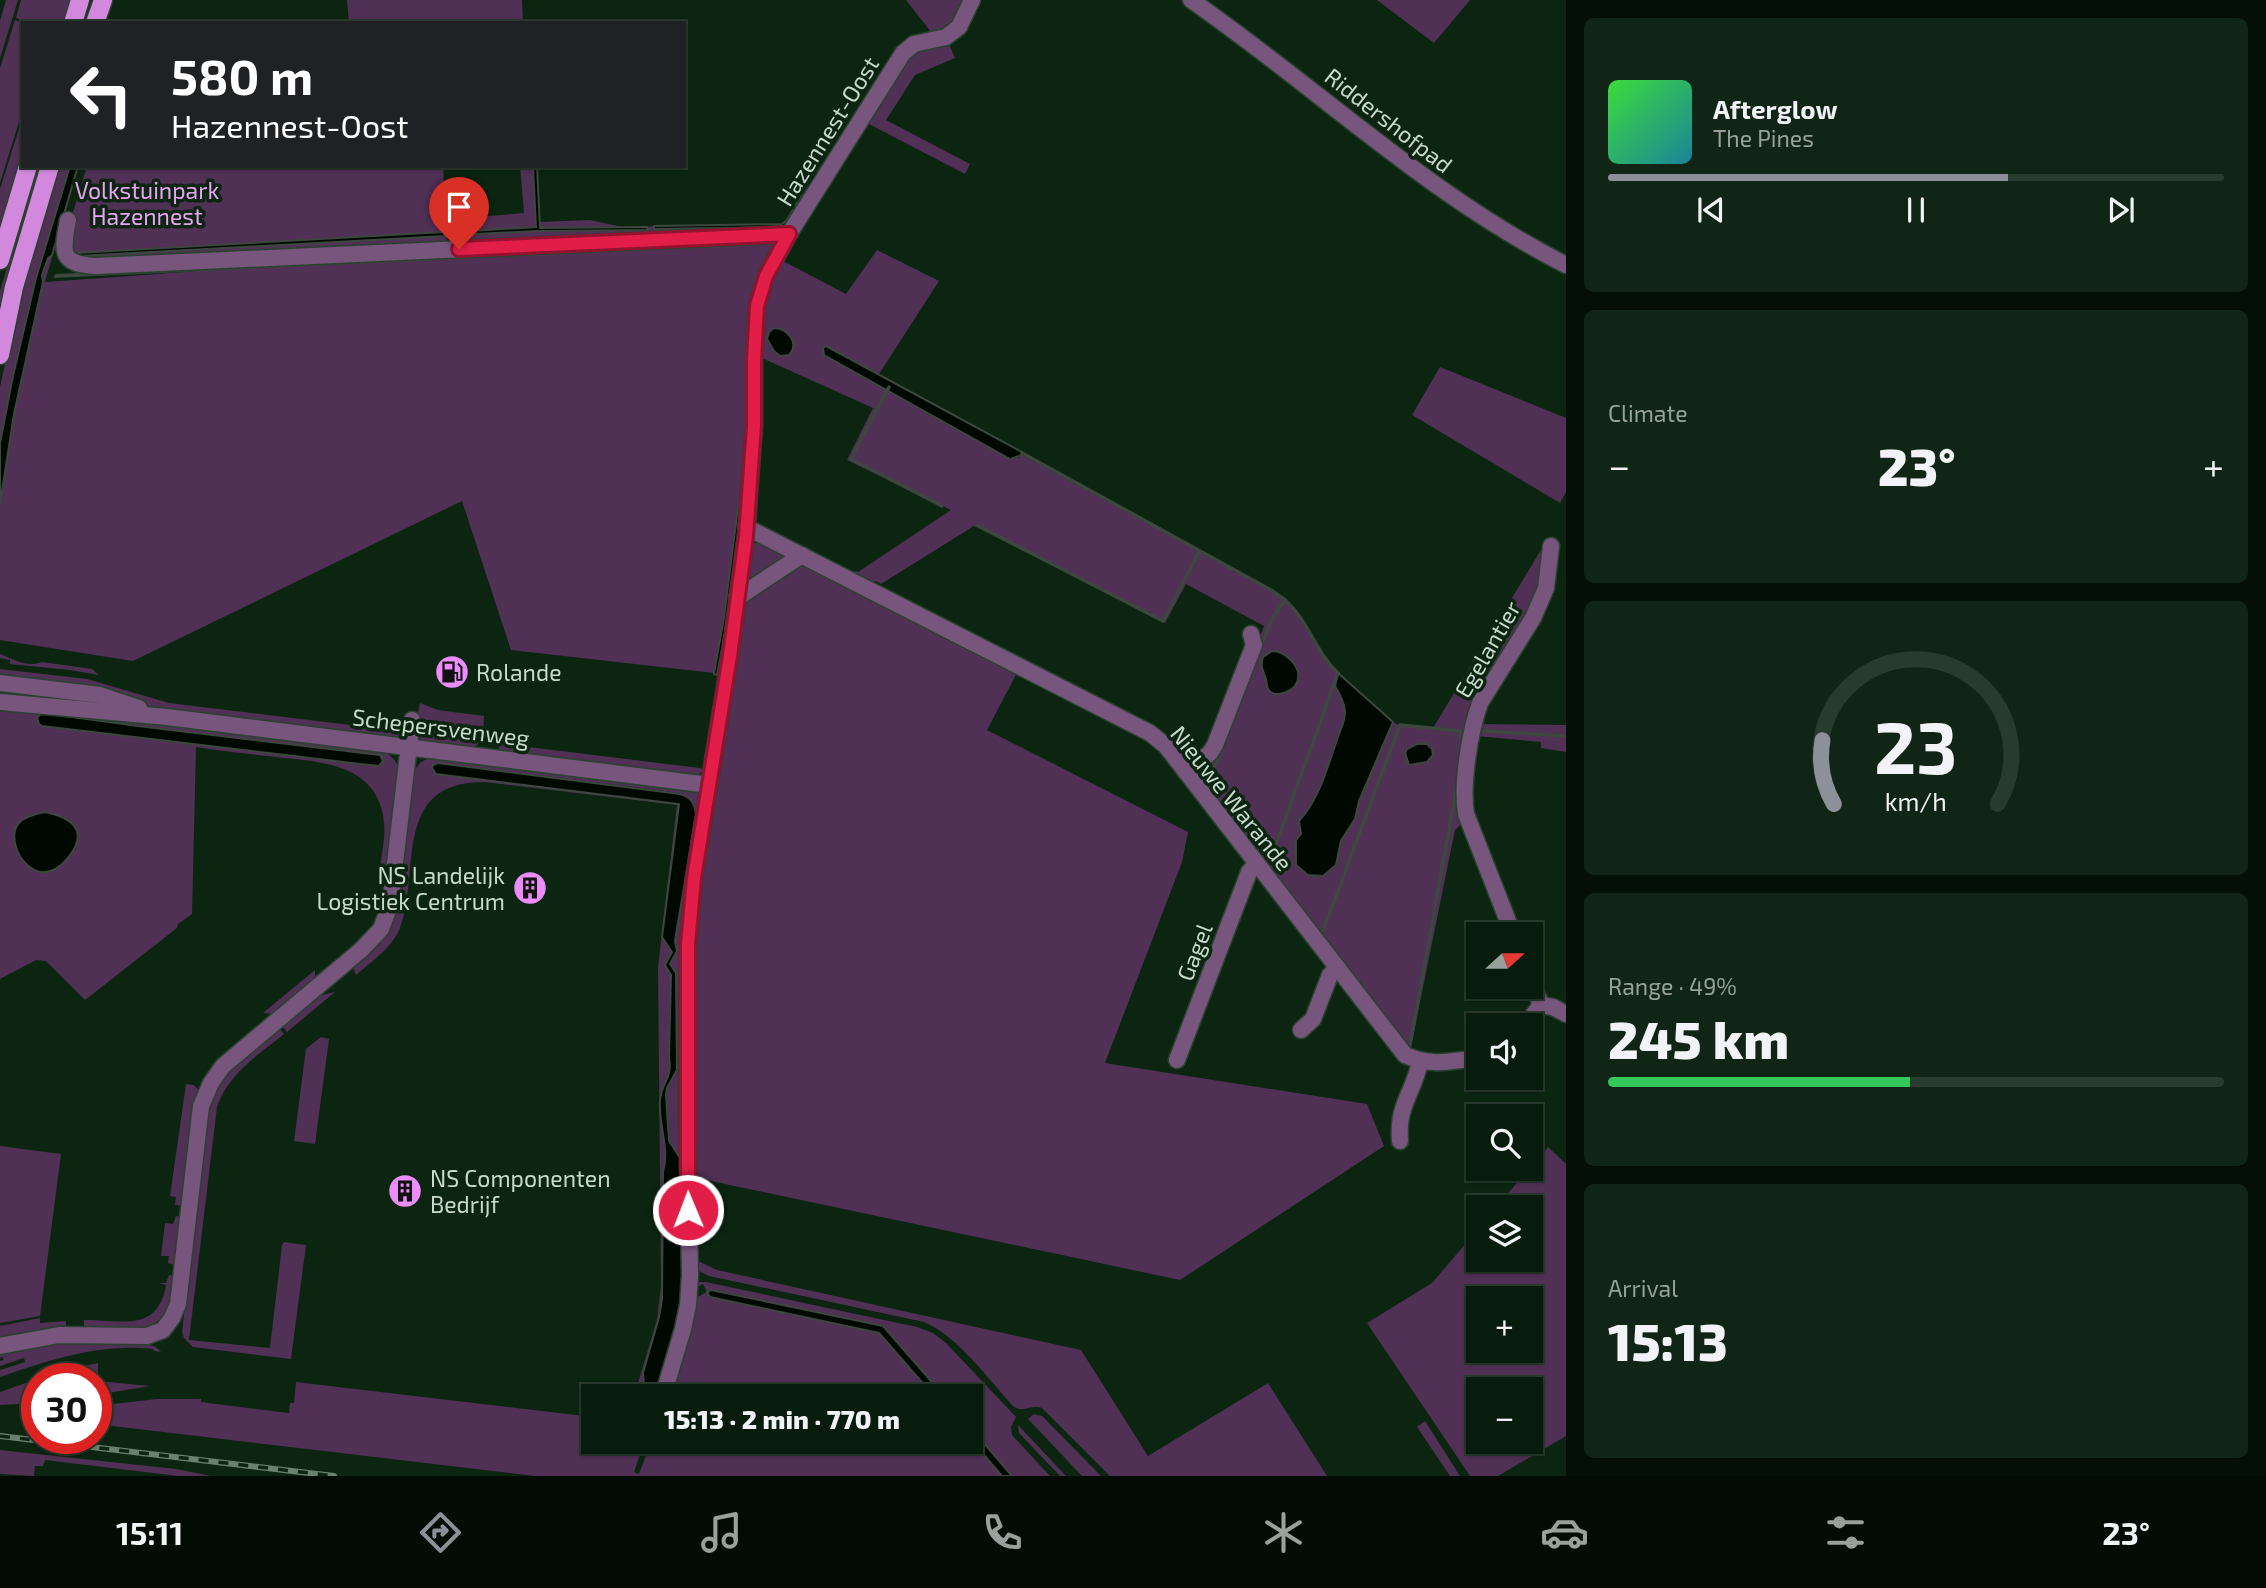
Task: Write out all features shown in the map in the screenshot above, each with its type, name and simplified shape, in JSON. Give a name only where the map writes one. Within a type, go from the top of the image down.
[{"type":"main road","points":[[74,21],[80,0]]},
{"type":"main road","points":[[96,21],[103,0]]},
{"type":"main road","points":[[0,260],[27,168]]},
{"type":"main road","points":[[0,355],[14,288],[49,168]]},
{"type":"street","name":"Hazennest-Oost","points":[[68,220],[64,242],[67,258],[75,265],[96,267],[789,234],[903,53],[914,44],[946,37],[953,32],[959,27],[972,0]]},
{"type":"street","name":"Riddershofpad","points":[[1191,0],[1239,33],[1454,199],[1566,265]]},
{"type":"street","points":[[667,1384],[683,1329],[690,1275],[688,944],[694,878],[746,527],[754,426],[757,306],[766,276],[789,234]]},
{"type":"street","name":"Nieuwe Warande","points":[[746,527],[1150,733],[1166,746],[1405,1055],[1420,1062]]},
{"type":"street","name":"Egelantier","points":[[1508,922],[1466,814],[1469,750],[1480,703],[1533,618],[1546,588],[1551,546]]},
{"type":"street","points":[[737,598],[802,555]]},
{"type":"street","points":[[1186,772],[1210,753],[1215,745],[1254,645],[1251,634]]},
{"type":"street","name":"Schepersvenweg","points":[[0,683],[100,695],[167,717]]},
{"type":"street","name":"Schepersvenweg","points":[[0,702],[167,717],[409,746],[488,748],[709,785]]},
{"type":"street","points":[[0,1346],[59,1335],[147,1336],[163,1330],[172,1318],[178,1304],[201,1106],[211,1083],[223,1066],[362,950],[381,929],[390,905],[412,720]]},
{"type":"street","name":"Gagel","points":[[1177,1060],[1249,872],[1257,864]]},
{"type":"street","points":[[1301,1030],[1313,1019],[1330,975],[1338,968]]},
{"type":"street","points":[[1539,999],[1541,1005]]},
{"type":"street","points":[[1541,1005],[1553,1007],[1566,1014]]},
{"type":"street","points":[[1535,1013],[1541,1005]]},
{"type":"street","points":[[1400,1141],[1401,1109],[1417,1077],[1420,1062],[1466,1060]]},
{"type":"green space","points":[[6,0],[18,0],[0,58],[0,21]]},
{"type":"green space","points":[[21,0],[75,0],[69,21],[24,21],[16,18]]},
{"type":"green space","points":[[347,0],[522,0],[523,21],[349,21]]},
{"type":"green space","points":[[906,0],[963,0],[955,18],[969,0],[948,28],[910,41],[908,37],[910,40],[931,32]]},
{"type":"green space","points":[[1377,0],[1470,0],[1434,43]]},
{"type":"green space","points":[[15,20],[21,22],[21,115],[0,183],[0,68]]},
{"type":"green space","points":[[949,44],[955,58],[915,75],[886,120],[970,164],[965,174],[867,123],[911,54]]},
{"type":"green space","points":[[892,53],[895,57],[785,230],[455,246],[453,232],[456,232],[456,235],[648,230],[647,227],[654,226],[655,229],[785,227],[820,173],[820,170],[817,170],[822,164],[825,166],[894,57]]},
{"type":"green space","points":[[21,122],[22,168],[0,244],[0,189]]},
{"type":"green space","points":[[36,168],[45,168],[0,328],[0,291]]},
{"type":"green space","points":[[58,168],[69,168],[36,279],[0,443],[0,387],[30,260]]},
{"type":"green space","points":[[77,168],[45,282],[199,271],[776,242],[764,273],[750,438],[723,676],[717,675],[728,617],[738,508],[714,673],[511,650],[462,501],[133,661],[0,640],[0,504],[14,414],[43,282],[42,275],[48,257],[52,255]]},
{"type":"green space","name":"Volkstuinpark Hazennest","points":[[86,168],[443,168],[447,242],[443,246],[95,263],[68,261],[63,256],[62,248]],"holes":[[[444,232],[444,236],[78,256],[77,253]]]},
{"type":"green space","points":[[520,168],[533,168],[536,227],[456,232],[455,219],[524,213]]},
{"type":"green space","points":[[590,220],[622,227],[540,228],[539,222]]},
{"type":"green space","points":[[877,250],[939,281],[879,374],[827,346],[1018,458],[1022,455],[1277,594],[1294,607],[1338,673],[1335,686],[1345,711],[1343,725],[1323,781],[1313,802],[1299,821],[1301,834],[1296,865],[1308,875],[1323,876],[1336,865],[1341,841],[1355,819],[1359,801],[1393,722],[1400,726],[1433,728],[1544,545],[1538,597],[1477,699],[1464,822],[1455,830],[1410,1051],[1195,774],[1216,750],[1264,626],[1186,584],[1165,623],[974,526],[881,584],[876,581],[870,585],[853,576],[855,571],[858,572],[951,510],[847,460],[873,408],[762,358],[757,520],[754,515],[762,297],[783,261],[846,294]]},
{"type":"green space","points":[[1440,367],[1566,418],[1566,492],[1560,503],[1412,415]]},
{"type":"green space","points":[[761,542],[783,554],[784,559],[745,585],[747,545]]},
{"type":"green space","points":[[805,565],[1018,671],[987,730],[1188,832],[1182,862],[1105,1063],[1367,1104],[1384,1146],[1180,1280],[697,1178],[696,1127],[695,1252],[698,1252],[698,1261],[717,1270],[1081,1350],[1148,1456],[1268,1383],[1327,1476],[1110,1476],[1042,1408],[1014,1407],[961,1348],[949,1337],[924,1322],[709,1276],[693,1265],[689,960],[745,600],[797,567]]},
{"type":"green space","points":[[0,654],[26,663],[42,662],[92,669],[99,675],[10,664],[10,660],[0,658]]},
{"type":"green space","points":[[0,669],[87,679],[169,703],[375,728],[407,723],[406,732],[397,739],[161,710],[94,687],[0,675]]},
{"type":"green space","points":[[420,703],[438,710],[484,716],[483,735],[444,730],[417,717]]},
{"type":"green space","points":[[0,706],[383,750],[394,759],[399,768],[387,867],[380,870],[384,822],[379,802],[371,788],[359,777],[328,764],[196,747],[192,914],[85,1000],[46,961],[36,960],[0,979]],"holes":[[[47,714],[378,755],[379,766],[40,725],[38,722]],[[31,815],[76,831],[78,841],[75,850],[29,868],[16,845],[14,832],[16,826]]]},
{"type":"green space","points":[[416,724],[445,736],[482,741],[473,748],[423,742],[416,733]]},
{"type":"green space","points":[[1478,724],[1566,725],[1566,752],[1541,748],[1541,742],[1476,736]]},
{"type":"green space","points":[[495,743],[704,770],[697,776],[502,752]]},
{"type":"green space","points":[[431,757],[695,789],[702,798],[687,898],[684,1273],[680,1158],[669,1141],[666,1095],[677,1070],[676,973],[670,965],[677,952],[675,941],[696,815],[693,807],[683,795],[674,792],[438,763],[432,768],[436,774],[679,804],[671,871],[668,943],[672,952],[665,965],[671,975],[670,1070],[660,1100],[665,1145],[662,1299],[659,1317],[643,1373],[644,1384],[638,1384],[657,1320],[661,1286],[658,967],[677,805],[484,782],[455,786],[435,797],[422,813],[415,834],[406,906],[400,928],[381,954],[356,975],[353,968],[355,964],[383,939],[393,920],[412,773],[421,762]]},
{"type":"green space","points":[[315,970],[315,981],[276,1014],[263,1013]]},
{"type":"green space","points":[[335,992],[287,1032],[281,1025],[317,996]]},
{"type":"green space","points":[[279,1028],[284,1034],[236,1075],[217,1107],[189,1340],[270,1348],[282,1245],[284,1242],[306,1245],[291,1359],[193,1347],[182,1332],[209,1105],[230,1071]]},
{"type":"green space","points":[[321,1037],[329,1039],[315,1144],[294,1141],[306,1049]]},
{"type":"green space","points":[[186,1084],[194,1085],[199,1091],[184,1206],[175,1205],[176,1197],[170,1196]]},
{"type":"green space","points":[[0,1146],[61,1154],[40,1316],[0,1323]]},
{"type":"green space","points":[[1548,1147],[1566,1164],[1566,1436],[1543,1450],[1543,1377],[1466,1377],[1466,1454],[1535,1454],[1498,1476],[1470,1476],[1367,1323],[1432,1283],[1466,1243],[1466,1272],[1543,1272],[1543,1195],[1506,1195],[1519,1181],[1543,1181],[1543,1153]]},
{"type":"green space","points":[[176,1216],[183,1217],[177,1266],[168,1263],[169,1256],[161,1256],[165,1223],[173,1224]]},
{"type":"green space","points":[[169,1275],[176,1276],[171,1301],[162,1318],[153,1324],[132,1330],[87,1328],[84,1325],[84,1320],[124,1322],[146,1317],[155,1311],[162,1300],[166,1285],[159,1283],[166,1283]]},
{"type":"green space","points":[[696,1282],[706,1282],[917,1327],[933,1333],[946,1343],[1016,1417],[1011,1427],[1012,1435],[1050,1476],[1012,1476],[983,1442],[983,1384],[934,1384],[883,1326],[711,1290],[710,1297],[879,1333],[924,1384],[670,1384],[692,1300],[707,1292],[703,1284],[693,1289]]},
{"type":"green space","points":[[40,1318],[40,1323],[66,1321],[66,1326],[63,1329],[0,1338],[0,1326]]},
{"type":"green space","points":[[52,1342],[147,1344],[161,1352],[153,1349],[113,1348],[75,1354],[44,1363],[22,1363],[25,1362],[24,1358],[0,1366],[0,1361],[4,1360],[3,1357],[0,1358],[0,1350]]},
{"type":"green space","points":[[21,1363],[21,1370],[0,1377],[0,1370]]},
{"type":"green space","points":[[112,1382],[150,1386],[112,1392]]},
{"type":"green space","points":[[296,1382],[581,1416],[581,1454],[640,1454],[634,1472],[639,1474],[646,1454],[983,1454],[1002,1476],[535,1476],[112,1426],[112,1404],[157,1399],[201,1399],[201,1402],[289,1413],[290,1403],[294,1403]]},
{"type":"green space","points":[[21,1385],[21,1404],[0,1405],[0,1392]]},
{"type":"green space","points":[[1034,1414],[1042,1416],[1101,1476],[1082,1476],[1028,1419]]},
{"type":"green space","points":[[1425,1421],[1460,1476],[1450,1476],[1417,1427]]},
{"type":"green space","points":[[1018,1425],[1066,1476],[1060,1476],[1019,1433]]},
{"type":"green space","points":[[0,1450],[176,1469],[211,1476],[178,1476],[45,1460],[43,1466],[35,1466],[34,1476],[0,1474]]},
{"type":"shaded area","points":[[69,168],[77,168],[52,255],[48,258],[42,275],[43,282],[14,414],[0,504],[0,443],[36,278]]},
{"type":"shaded area","points":[[533,168],[537,168],[540,228],[647,227],[648,230],[455,235],[455,232],[536,227]]},
{"type":"shaded area","points":[[818,170],[785,227],[654,229],[654,226],[782,224]]},
{"type":"shaded area","points":[[444,232],[445,236],[78,256],[77,253]]},
{"type":"shaded area","points":[[761,241],[761,244],[744,245],[55,277],[56,275]]},
{"type":"shaded area","points":[[774,328],[791,337],[793,346],[789,355],[780,356],[767,339]]},
{"type":"shaded area","points":[[826,346],[1022,452],[1022,455],[1010,459],[824,355],[823,348]]},
{"type":"shaded area","points":[[738,507],[742,507],[728,617],[717,675],[714,674]]},
{"type":"shaded area","points":[[1272,651],[1292,661],[1298,676],[1295,685],[1280,694],[1272,693],[1268,689],[1262,668],[1263,657]]},
{"type":"shaded area","points":[[1338,673],[1393,722],[1359,801],[1355,819],[1341,841],[1336,865],[1323,876],[1308,875],[1296,865],[1296,840],[1301,834],[1299,821],[1318,792],[1344,722],[1344,704],[1335,686]]},
{"type":"shaded area","points":[[43,713],[380,755],[383,761],[379,766],[42,726],[37,717]]},
{"type":"shaded area","points":[[1417,744],[1427,744],[1433,755],[1427,762],[1409,765],[1405,753]]},
{"type":"shaded area","points":[[438,763],[680,794],[690,799],[695,808],[675,941],[677,951],[670,964],[676,973],[677,1070],[666,1095],[669,1141],[680,1158],[684,1273],[682,1304],[659,1384],[644,1384],[643,1373],[662,1299],[665,1145],[660,1100],[670,1070],[671,975],[665,965],[672,952],[662,937],[679,804],[436,774],[433,765]]},
{"type":"shaded area","points":[[44,812],[70,822],[75,827],[77,841],[67,859],[55,869],[43,872],[24,862],[18,852],[15,831],[19,823],[27,817]]},
{"type":"shaded area","points":[[711,1290],[883,1326],[934,1384],[924,1384],[879,1333],[710,1297],[707,1292]]},
{"type":"shaded area","points":[[983,1442],[1012,1476],[1002,1476],[983,1454]]},
{"type":"waterway","points":[[889,387],[851,459],[942,506]]},
{"type":"waterway","points":[[1022,453],[1285,600]]},
{"type":"waterway","points":[[977,525],[1163,621],[1199,552]]},
{"type":"waterway","points":[[1261,647],[1271,621],[1285,600],[1300,617],[1330,665],[1338,673],[1271,858]]},
{"type":"waterway","points":[[1323,931],[1400,725],[1461,731],[1460,736]]},
{"type":"waterway","points":[[1484,731],[1566,736]]},
{"type":"waterway","points":[[1209,781],[1223,746]]},
{"type":"waterway","points":[[1410,1045],[1458,780]]},
{"type":"railway","points":[[0,1436],[334,1476]]},
{"type":"place","name":"Rolande","points":[[452,672]]},
{"type":"place","name":"NS Landelijk Logistiek Centrum","points":[[530,888]]},
{"type":"place","name":"NS Componenten Bedrijf","points":[[405,1191]]},
{"type":"route","points":[[459,249],[789,234],[766,276],[757,306],[754,426],[746,536],[730,656],[694,878],[688,944],[688,1210]]}]
